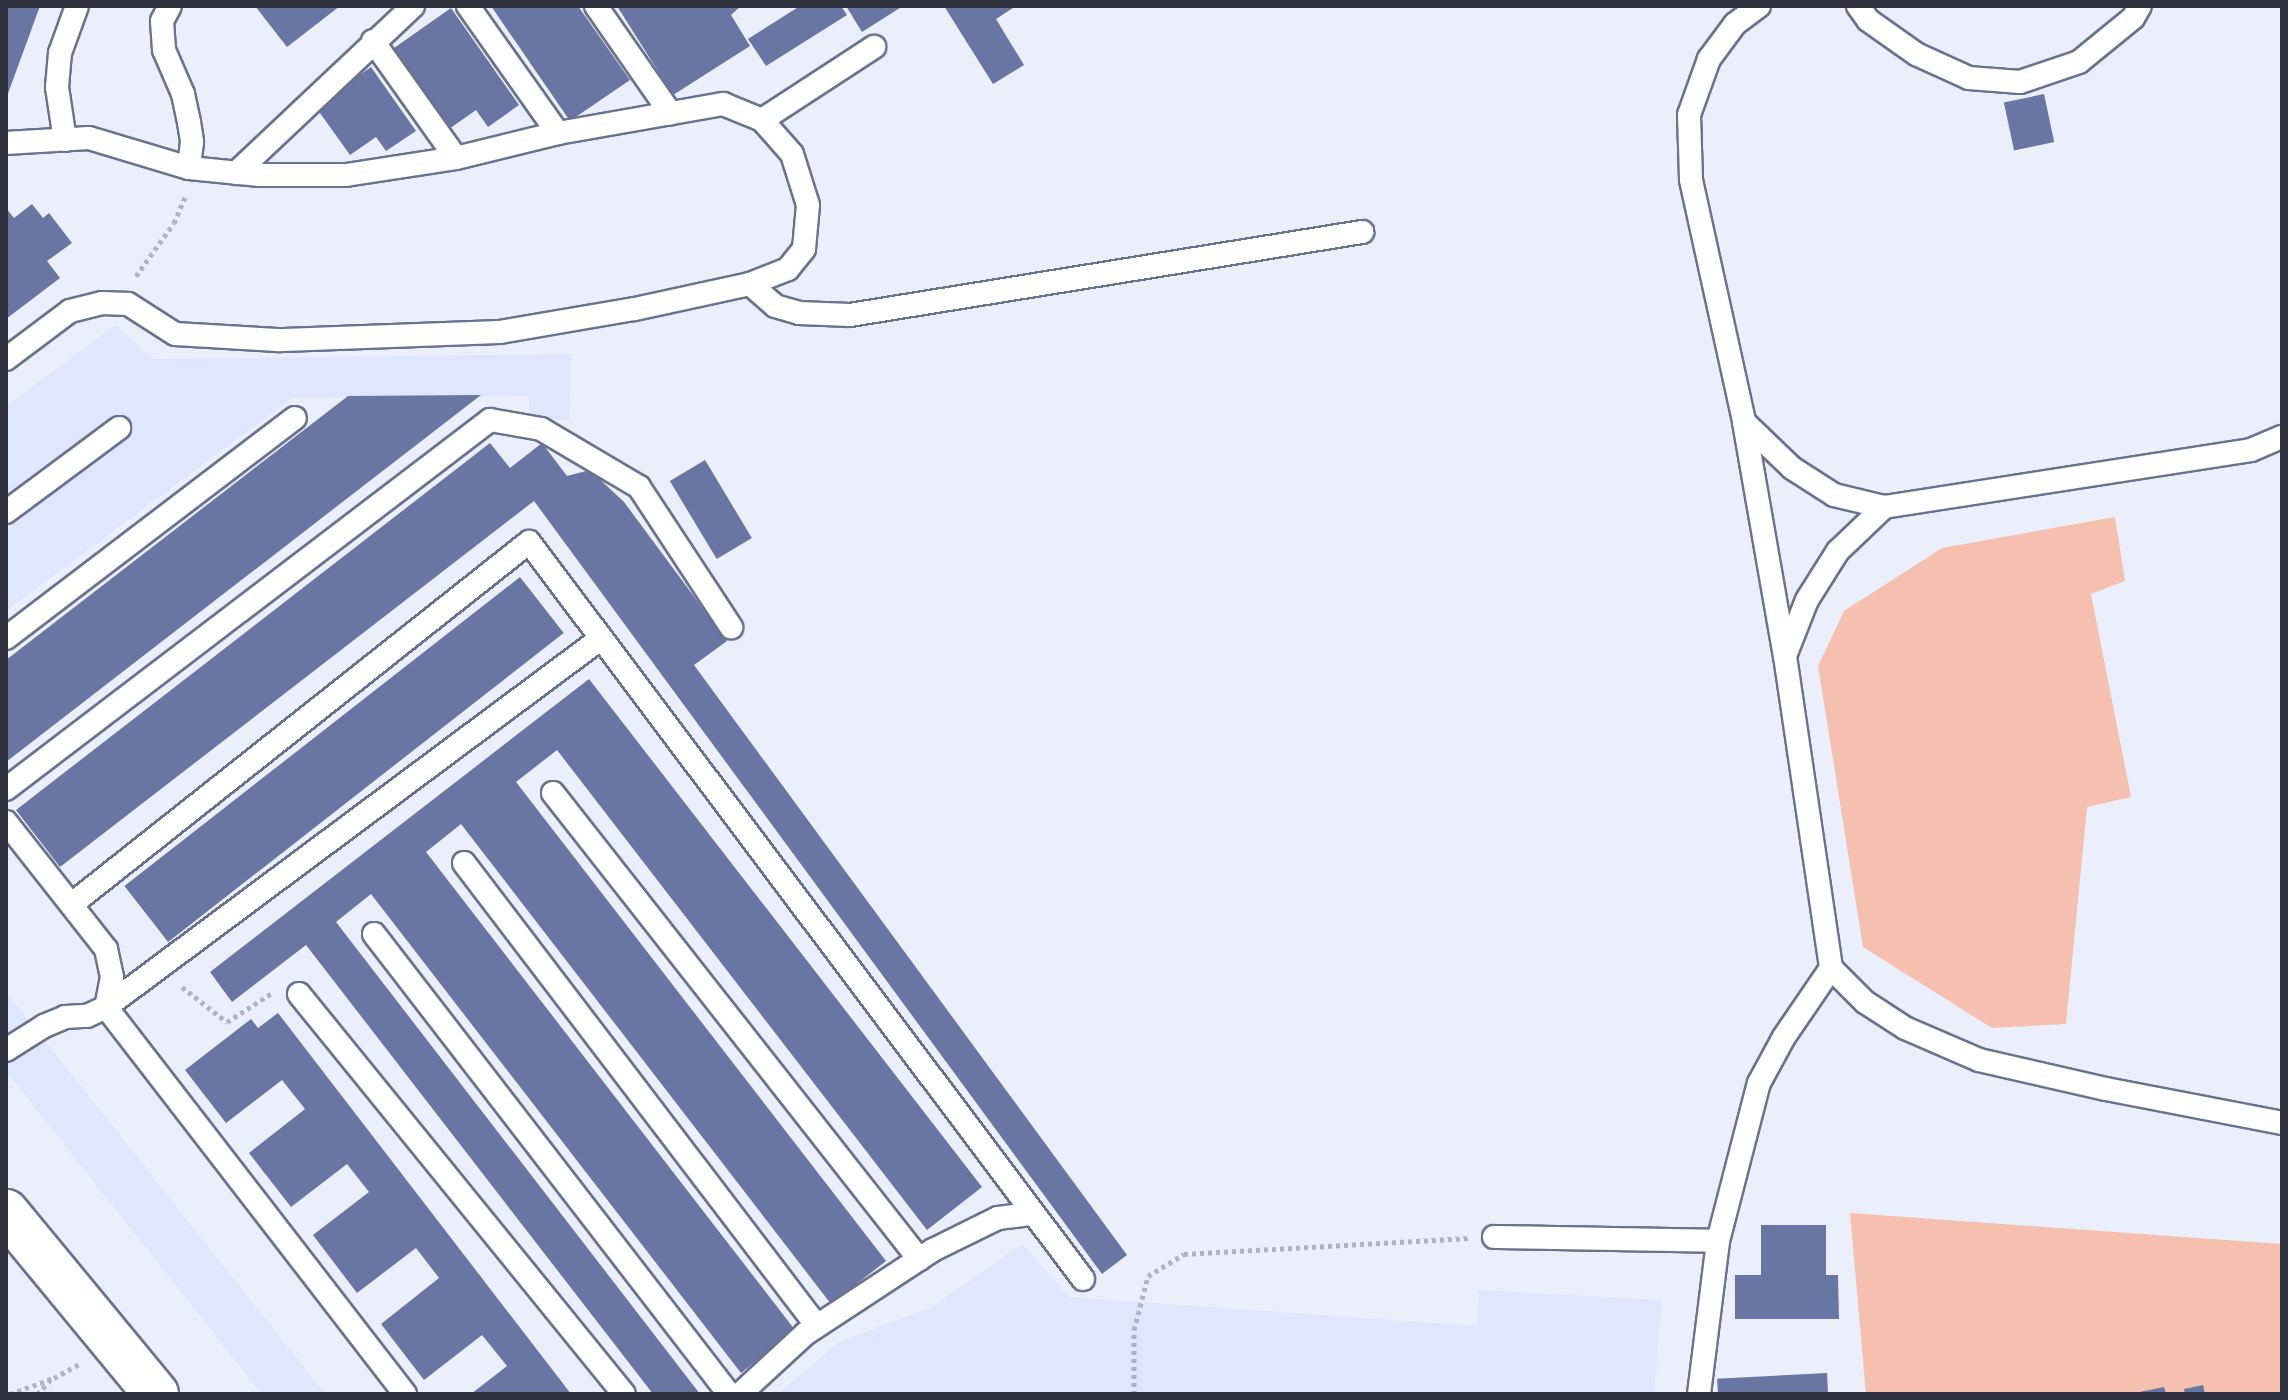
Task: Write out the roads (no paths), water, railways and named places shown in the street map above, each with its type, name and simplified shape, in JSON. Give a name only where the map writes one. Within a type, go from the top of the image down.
[{"type":"street","points":[[6,1212],[156,1394]]},
{"type":"lane","points":[[65,140],[57,87],[60,53],[77,6]]},
{"type":"lane","points":[[170,6],[162,21],[164,50],[183,94],[189,122],[192,142],[189,168]]},
{"type":"lane","points":[[236,173],[413,6]]},
{"type":"lane","points":[[468,6],[558,133]]},
{"type":"lane","points":[[596,6],[671,114]]},
{"type":"lane","points":[[1759,6],[1735,24],[1709,59],[1689,115],[1691,180],[1744,422],[1785,656],[1831,968],[1865,1002],[1905,1028],[1979,1060],[2106,1089],[2282,1123]]},
{"type":"lane","points":[[1858,6],[1868,20],[1916,54],[1969,78],[2020,82],[2079,62],[2133,18],[2140,6]]},
{"type":"lane","points":[[373,41],[456,158]]},
{"type":"lane","points":[[762,120],[874,47]]},
{"type":"lane","points":[[6,143],[89,138],[189,168],[236,173],[346,175],[456,158],[558,133],[723,104],[762,120],[792,154],[808,205],[804,249],[788,269],[750,284],[499,332],[277,340],[175,334],[128,304],[102,303],[70,311],[6,359]]},
{"type":"lane","points":[[750,284],[775,306],[787,310],[850,315],[1362,232]]},
{"type":"lane","points":[[6,638],[295,418]]},
{"type":"lane","points":[[6,789],[490,420],[541,429],[639,487],[731,627]]},
{"type":"lane","points":[[1744,422],[1792,468],[1834,495],[1884,507],[2251,450],[2282,437]]},
{"type":"lane","points":[[6,512],[119,428]]},
{"type":"lane","points":[[1785,656],[1807,600],[1838,551],[1884,507]]},
{"type":"lane","points":[[72,904],[529,542],[1083,1279]]},
{"type":"lane","points":[[6,1050],[55,1021],[87,1016],[106,1007],[600,639]]},
{"type":"lane","points":[[553,793],[919,1259]]},
{"type":"lane","points":[[6,822],[106,949],[112,977],[106,1007],[405,1394]]},
{"type":"lane","points":[[464,863],[817,1326]]},
{"type":"lane","points":[[374,934],[729,1394]]},
{"type":"lane","points":[[1699,1394],[1718,1241],[1759,1083],[1784,1037],[1831,968]]},
{"type":"lane","points":[[299,994],[624,1394]]},
{"type":"lane","points":[[740,1394],[817,1326],[919,1259],[998,1218],[1033,1214]]},
{"type":"lane","points":[[1494,1237],[1718,1241]]}]
